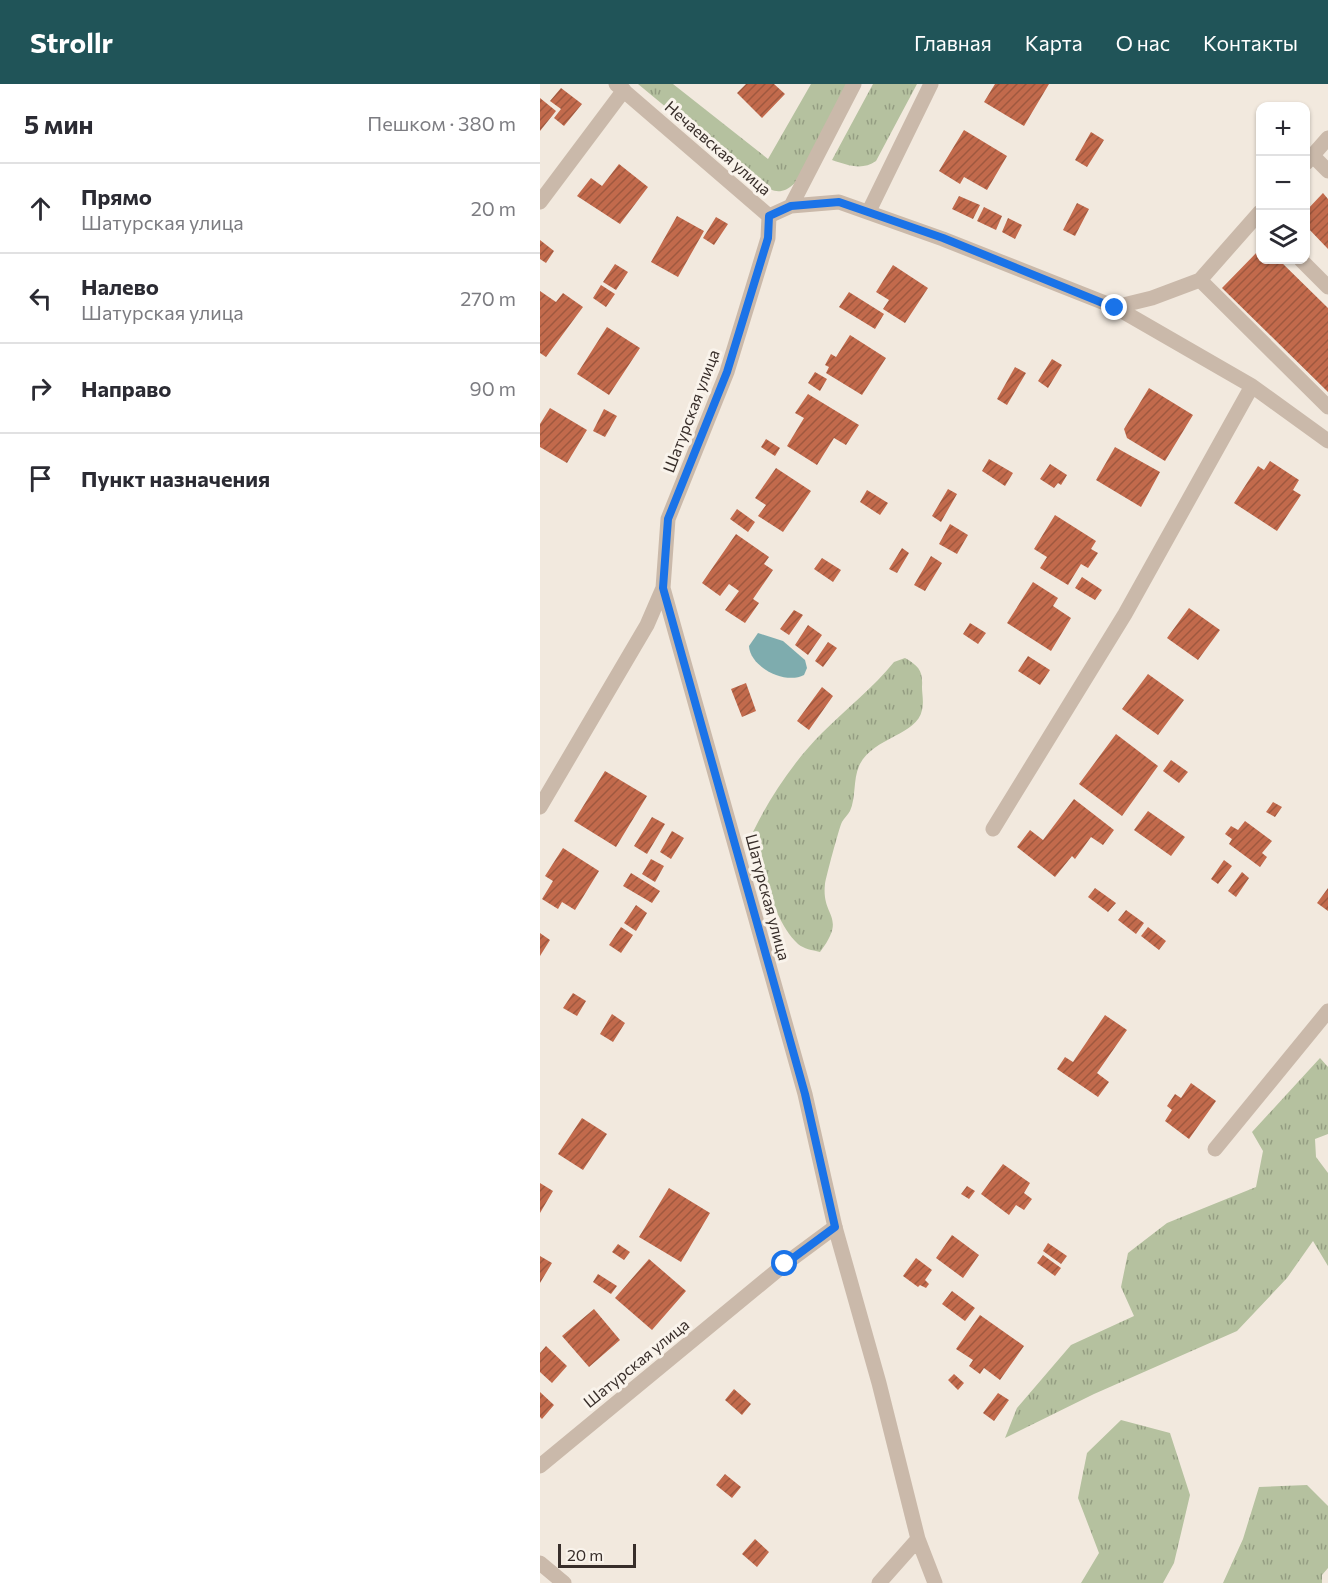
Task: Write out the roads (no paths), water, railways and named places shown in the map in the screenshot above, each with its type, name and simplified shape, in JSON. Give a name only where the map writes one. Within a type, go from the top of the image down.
[{"type":"street","points":[[791,206],[854,84]]},
{"type":"street","points":[[869,211],[932,84]]},
{"type":"street","points":[[540,202],[620,87]]},
{"type":"street","name":"Нечаевская улица","points":[[620,87],[769,216]]},
{"type":"street","points":[[1310,158],[1328,138]]},
{"type":"street","points":[[1310,160],[1328,171]]},
{"type":"street","points":[[769,216],[791,206],[839,202],[869,211],[1115,308],[1252,386],[1328,441]]},
{"type":"street","name":"Шатурская улица","points":[[540,1466],[785,1264],[835,1227],[805,1094],[663,588],[668,519],[727,372],[768,238],[769,216]]},
{"type":"street","points":[[1115,308],[1152,298],[1200,280],[1256,219]]},
{"type":"street","points":[[1305,264],[1328,286]]},
{"type":"street","points":[[1200,280],[1328,407]]},
{"type":"street","points":[[993,829],[1125,614],[1252,386]]},
{"type":"street","points":[[540,807],[647,625],[663,588]]},
{"type":"street","points":[[1215,1149],[1328,1011]]},
{"type":"street","points":[[835,1227],[879,1383],[918,1539],[935,1583]]},
{"type":"street","points":[[879,1583],[918,1539]]},
{"type":"street","points":[[540,1563],[564,1583]]},
{"type":"water","points":[[758,633],[783,641],[805,660],[807,668],[804,675],[788,678],[779,676],[755,661],[749,646]]}]
